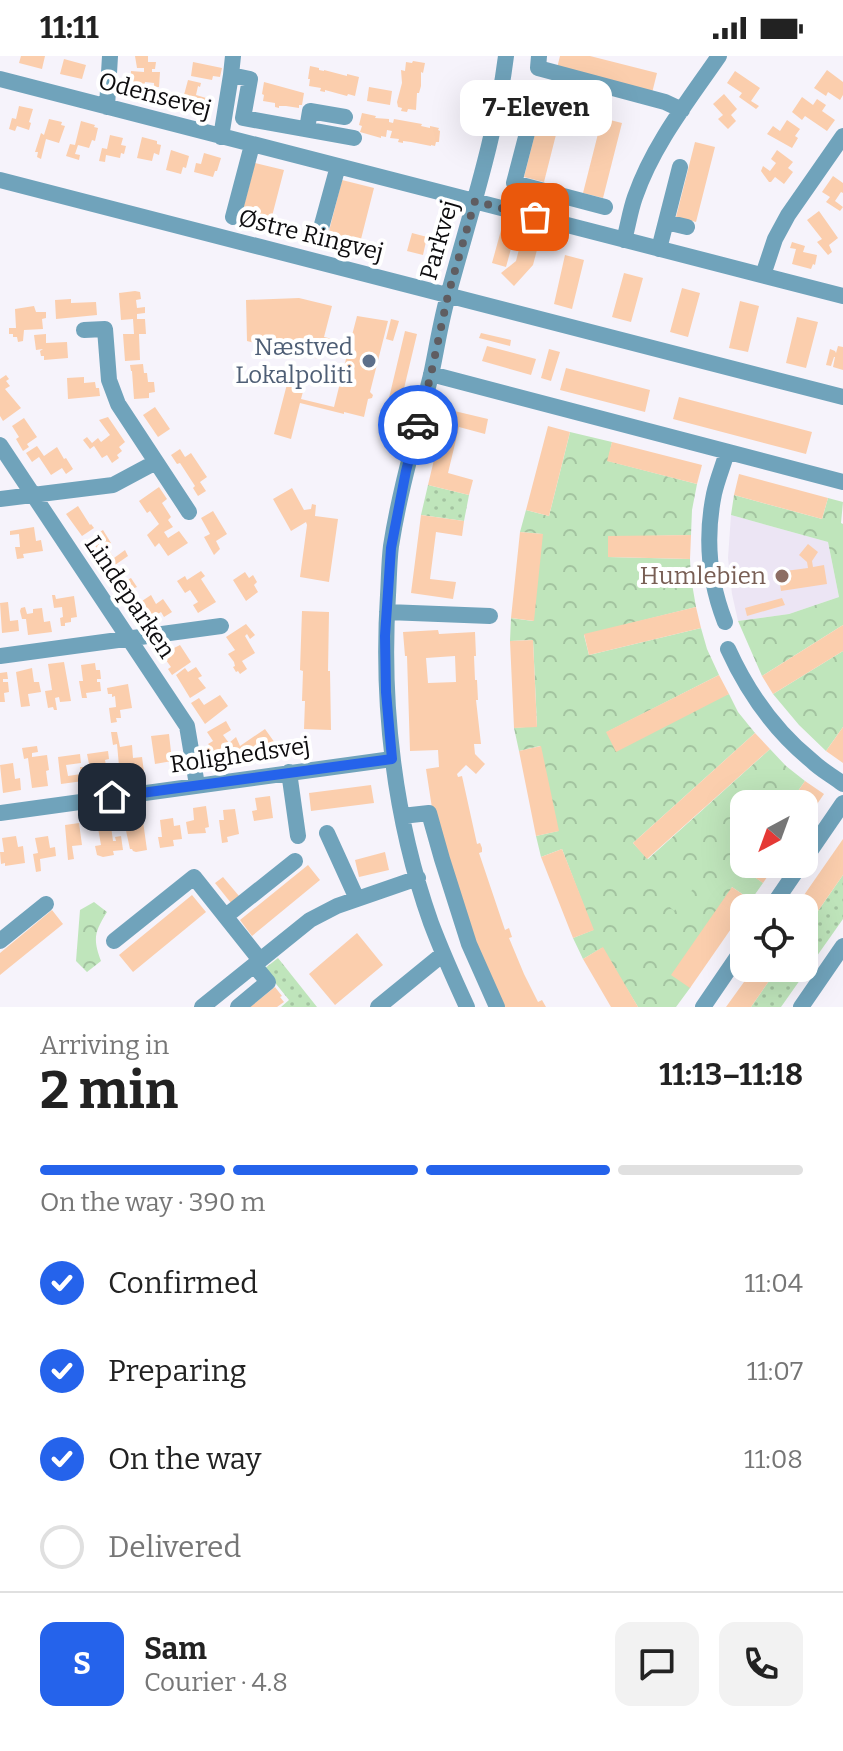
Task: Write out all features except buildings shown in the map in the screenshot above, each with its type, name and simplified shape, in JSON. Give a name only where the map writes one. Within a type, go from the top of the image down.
[{"type":"street","points":[[107,107],[110,56]]},
{"type":"street","points":[[221,137],[233,56]]},
{"type":"street","name":"Parkvej","points":[[467,1007],[430,920],[402,816],[392,759],[385,636],[391,548],[406,471],[448,295],[495,120],[506,56]]},
{"type":"street","points":[[539,56],[538,68],[665,102],[682,110]]},
{"type":"street","points":[[624,240],[634,199],[650,162],[719,56]]},
{"type":"street","points":[[231,75],[250,79],[243,118],[354,138]]},
{"type":"street","name":"Odensevej","points":[[0,79],[843,296]]},
{"type":"street","points":[[307,129],[310,111],[345,117]]},
{"type":"street","points":[[532,114],[514,183],[605,207]]},
{"type":"street","points":[[763,275],[775,239],[788,215],[843,136]]},
{"type":"street","points":[[233,217],[252,145]]},
{"type":"street","points":[[318,239],[338,166]]},
{"type":"street","points":[[659,249],[680,167]]},
{"type":"street","name":"Østre Ringvej","points":[[0,180],[843,397]]},
{"type":"street","points":[[556,222],[562,196]]},
{"type":"street","points":[[666,222],[687,227]]},
{"type":"street","points":[[84,330],[105,329],[109,380],[118,404],[189,512]]},
{"type":"street","points":[[431,374],[843,482]]},
{"type":"street","points":[[527,418],[532,401]]},
{"type":"street","name":"Lindeparken","points":[[0,445],[187,726],[197,785]]},
{"type":"street","points":[[725,622],[715,597],[709,563],[714,493],[727,452]]},
{"type":"street","points":[[0,499],[113,485],[156,462]]},
{"type":"street","points":[[387,612],[490,616]]},
{"type":"street","points":[[0,656],[221,626]]},
{"type":"street","points":[[728,649],[744,682],[767,717],[813,763],[843,784]]},
{"type":"street","name":"Rolighedsvej","points":[[0,813],[392,759]]},
{"type":"street","points":[[289,772],[298,836]]},
{"type":"street","points":[[818,840],[843,803]]},
{"type":"street","points":[[402,816],[429,813],[469,944],[497,1007]]},
{"type":"street","points":[[327,833],[357,899]]},
{"type":"street","points":[[226,916],[295,861]]},
{"type":"street","points":[[114,941],[194,877],[226,916],[268,982],[238,1007]]},
{"type":"street","points":[[202,1007],[310,920],[337,906],[418,878]]},
{"type":"street","points":[[0,941],[46,904]]},
{"type":"street","points":[[801,1007],[843,946]]},
{"type":"street","points":[[378,1007],[443,954]]},
{"type":"street","points":[[703,1007],[730,967]]},
{"type":"shaded area","name":"Humlebien","points":[[731,515],[828,542],[839,597],[789,614],[738,621],[728,558]]},
{"type":"green space","points":[[570,432],[612,442],[608,461],[697,484],[691,535],[608,537],[608,557],[690,559],[696,607],[584,635],[589,655],[701,628],[719,675],[607,732],[729,694],[738,712],[755,733],[633,843],[648,859],[770,749],[805,781],[799,790],[730,790],[730,878],[756,878],[763,883],[755,894],[742,894],[732,887],[690,988],[676,1007],[638,1007],[602,948],[583,959],[573,938],[593,930],[562,849],[541,857],[536,836],[558,831],[540,746],[519,751],[514,728],[537,726],[533,640],[510,641],[511,618],[533,621],[542,534],[520,532],[526,510],[549,516]]},
{"type":"green space","points":[[428,485],[469,495],[464,521],[421,515]]},
{"type":"green space","points":[[734,495],[822,519],[828,498],[843,502],[843,625],[762,676],[738,621],[789,614],[839,597],[828,542],[731,515]]},
{"type":"green space","points":[[843,651],[843,727],[826,751],[773,694]]},
{"type":"green space","points":[[685,868],[700,881],[674,911],[659,897]]},
{"type":"green space","points":[[843,875],[843,919],[818,954],[818,911]]},
{"type":"green space","points":[[94,902],[107,912],[96,936],[101,961],[87,972],[76,961],[80,910]]},
{"type":"green space","points":[[278,958],[317,1007],[281,1007],[289,1000],[264,969]]},
{"type":"green space","points":[[768,982],[799,982],[781,1007],[751,1007]]},
{"type":"way so far","points":[[418,425],[448,295],[475,201],[535,217]]},
{"type":"place","name":"7-Eleven","points":[[535,217]]},
{"type":"place","name":"Næstved Lokalpoliti","points":[[369,361]]},
{"type":"place","name":"Humlebien","points":[[782,576]]},
{"type":"route","points":[[112,797],[392,759],[385,636],[391,548],[418,425]]}]
